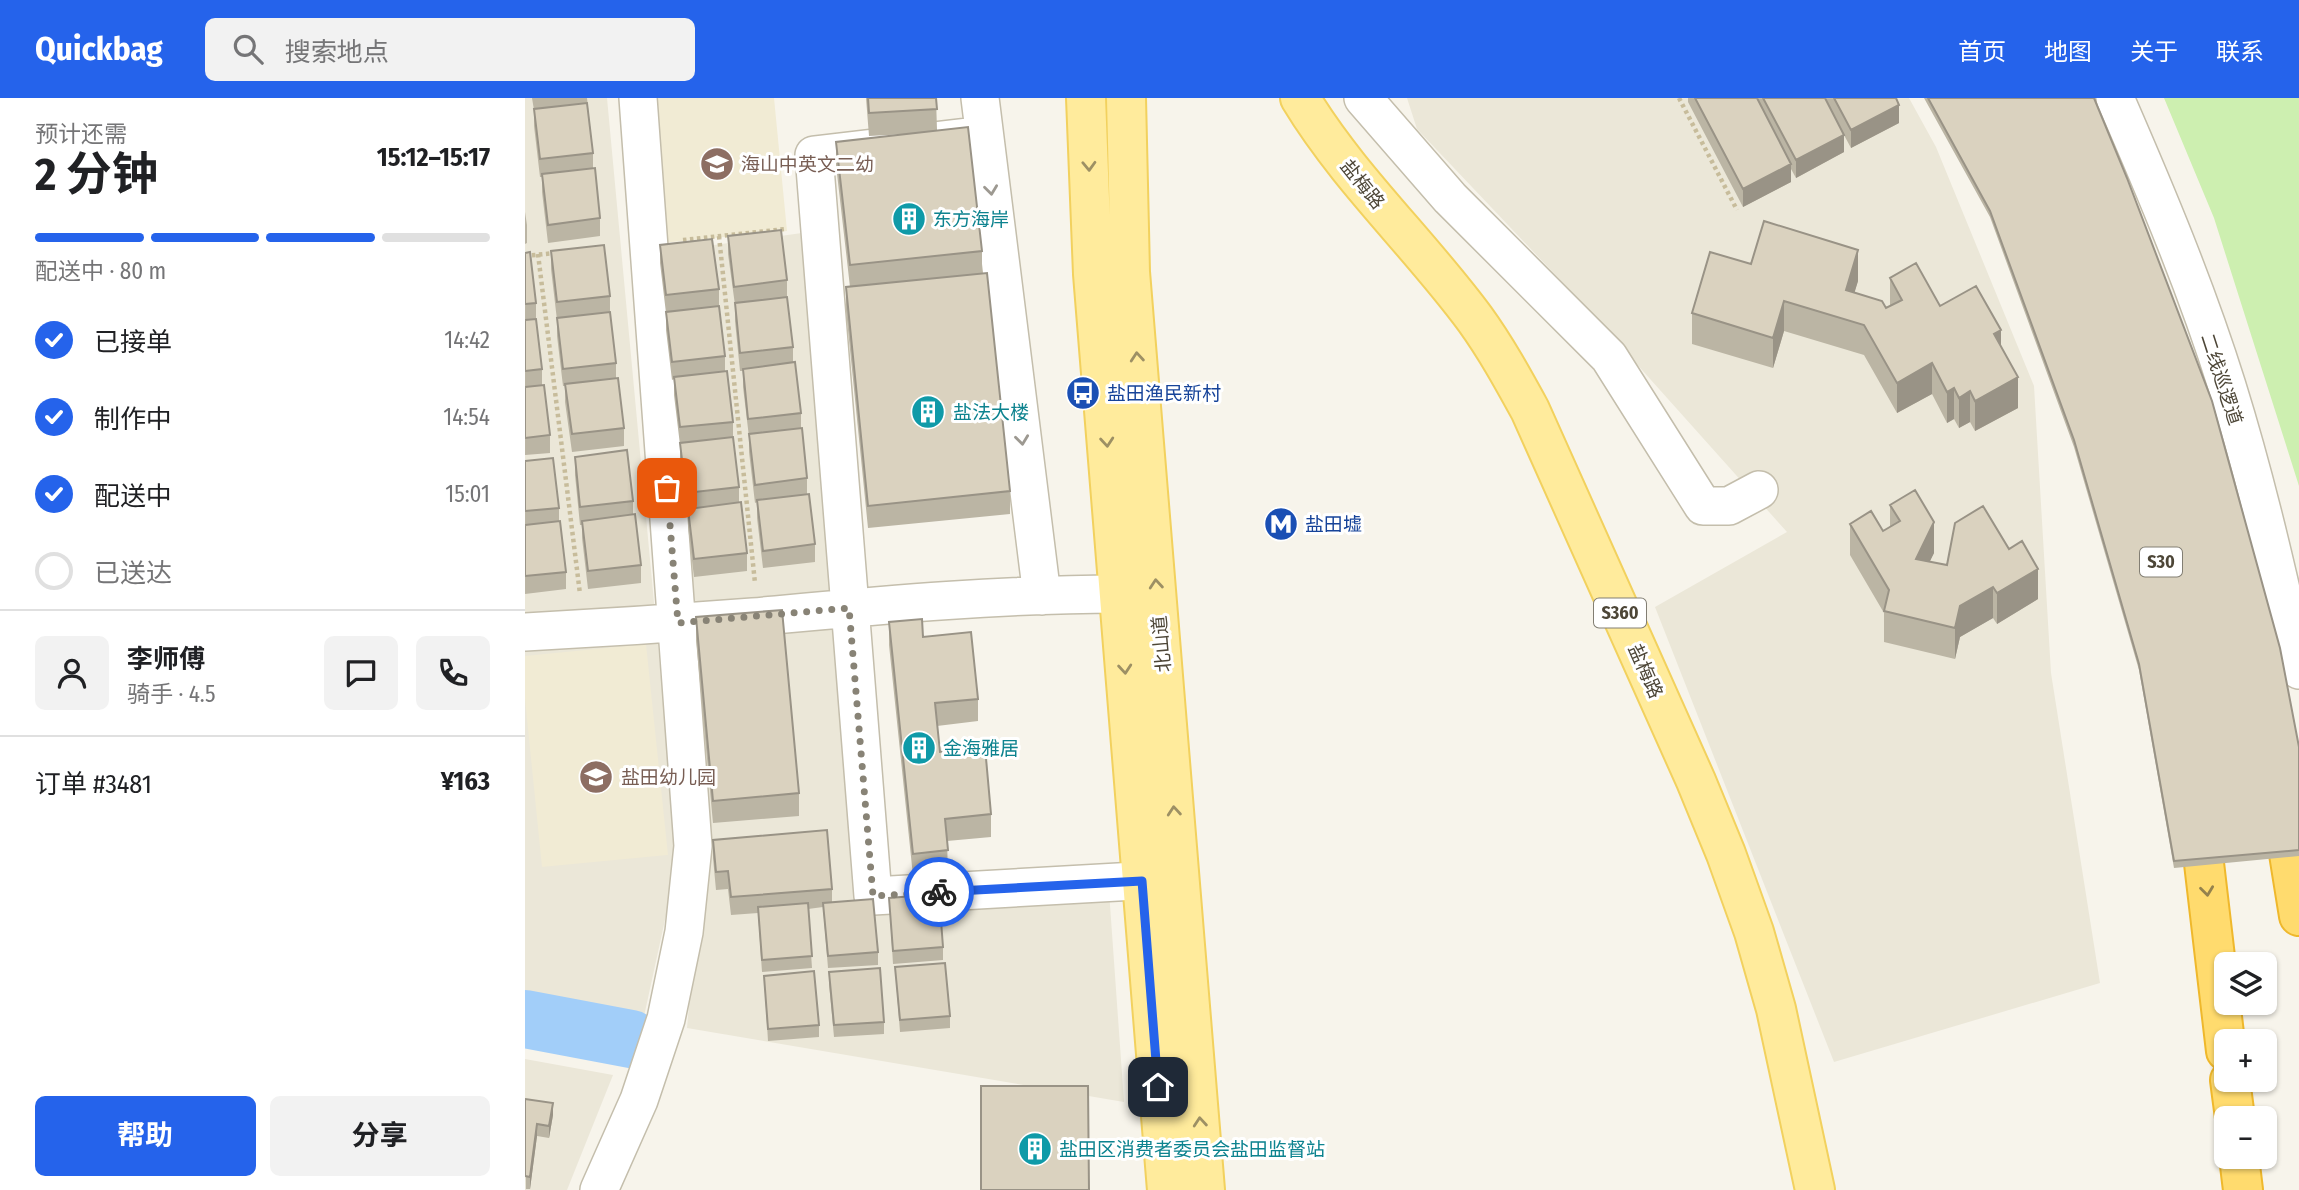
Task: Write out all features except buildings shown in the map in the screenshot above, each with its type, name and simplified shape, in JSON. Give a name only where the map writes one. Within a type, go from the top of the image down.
[{"type":"highway","points":[[2193,772],[2223,1029]]},
{"type":"highway","points":[[2276,774],[2299,916]]},
{"type":"highway","points":[[2240,1169],[2243,1190]]},
{"type":"main road","name":"北山道","points":[[1086,98],[1093,274],[1167,1190]]},
{"type":"main road","name":"北山道","points":[[1126,98],[1131,272],[1205,1190]]},
{"type":"main road","name":"盐梅路","points":[[1300,98],[1319,131],[1474,318],[1506,365],[1530,410],[1696,781],[1754,932],[1776,1009],[1815,1190]]},
{"type":"street","points":[[599,1190],[639,1100],[666,1019],[684,932],[693,846],[638,98]]},
{"type":"street","points":[[980,98],[1042,596]]},
{"type":"street","points":[[1363,98],[1450,198],[1609,357],[1703,506],[1729,506],[1759,490]]},
{"type":"street","name":"二线巡逻道","points":[[2115,98],[2166,214],[2227,385],[2274,554],[2299,670]]},
{"type":"street","points":[[984,135],[814,155],[873,896],[1180,879]]},
{"type":"street","points":[[525,632],[678,623],[849,608],[1119,594]]},
{"type":"path","points":[[1679,98],[1737,210]]},
{"type":"path","points":[[719,236],[758,616]]},
{"type":"path","points":[[538,254],[584,629]]},
{"type":"shaded area","points":[[525,98],[607,98],[678,860],[643,1021],[525,998]]},
{"type":"shaded area","name":"海山中英文二幼","points":[[647,98],[774,98],[787,231],[661,243]]},
{"type":"shaded area","points":[[1407,98],[1909,98],[1936,147],[2034,386],[2051,673],[2100,983],[1834,1062],[1655,607],[1787,532],[1583,304],[1417,129]]},
{"type":"shaded area","points":[[802,233],[861,901],[1109,891],[1124,1102],[687,1028],[701,862],[662,252]]},
{"type":"shaded area","name":"盐田幼儿园","points":[[646,644],[668,855],[542,867],[525,699],[525,656]]},
{"type":"shaded area","points":[[525,1059],[613,1075],[567,1190],[525,1190]]},
{"type":"green space","points":[[2164,98],[2299,98],[2299,486],[2214,218]]},
{"type":"waterway","points":[[525,1019],[631,1039]]},
{"type":"way so far","points":[[667,488],[678,623],[849,608],[873,896],[939,892]]},
{"type":"place","name":"海山中英文二幼","points":[[717,164]]},
{"type":"place","name":"东方海岸","points":[[909,219]]},
{"type":"place","name":"盐田渔民新村","points":[[1083,393]]},
{"type":"place","name":"盐法大楼","points":[[928,412]]},
{"type":"place","name":"盐田墟","points":[[1281,524]]},
{"type":"place","name":"金海雅居","points":[[919,748]]},
{"type":"place","name":"盐田幼儿园","points":[[596,777]]},
{"type":"place","name":"盐田区消费者委员会盐田监督站","points":[[1035,1149]]},
{"type":"route","points":[[939,892],[1142,881],[1158,1087]]}]
